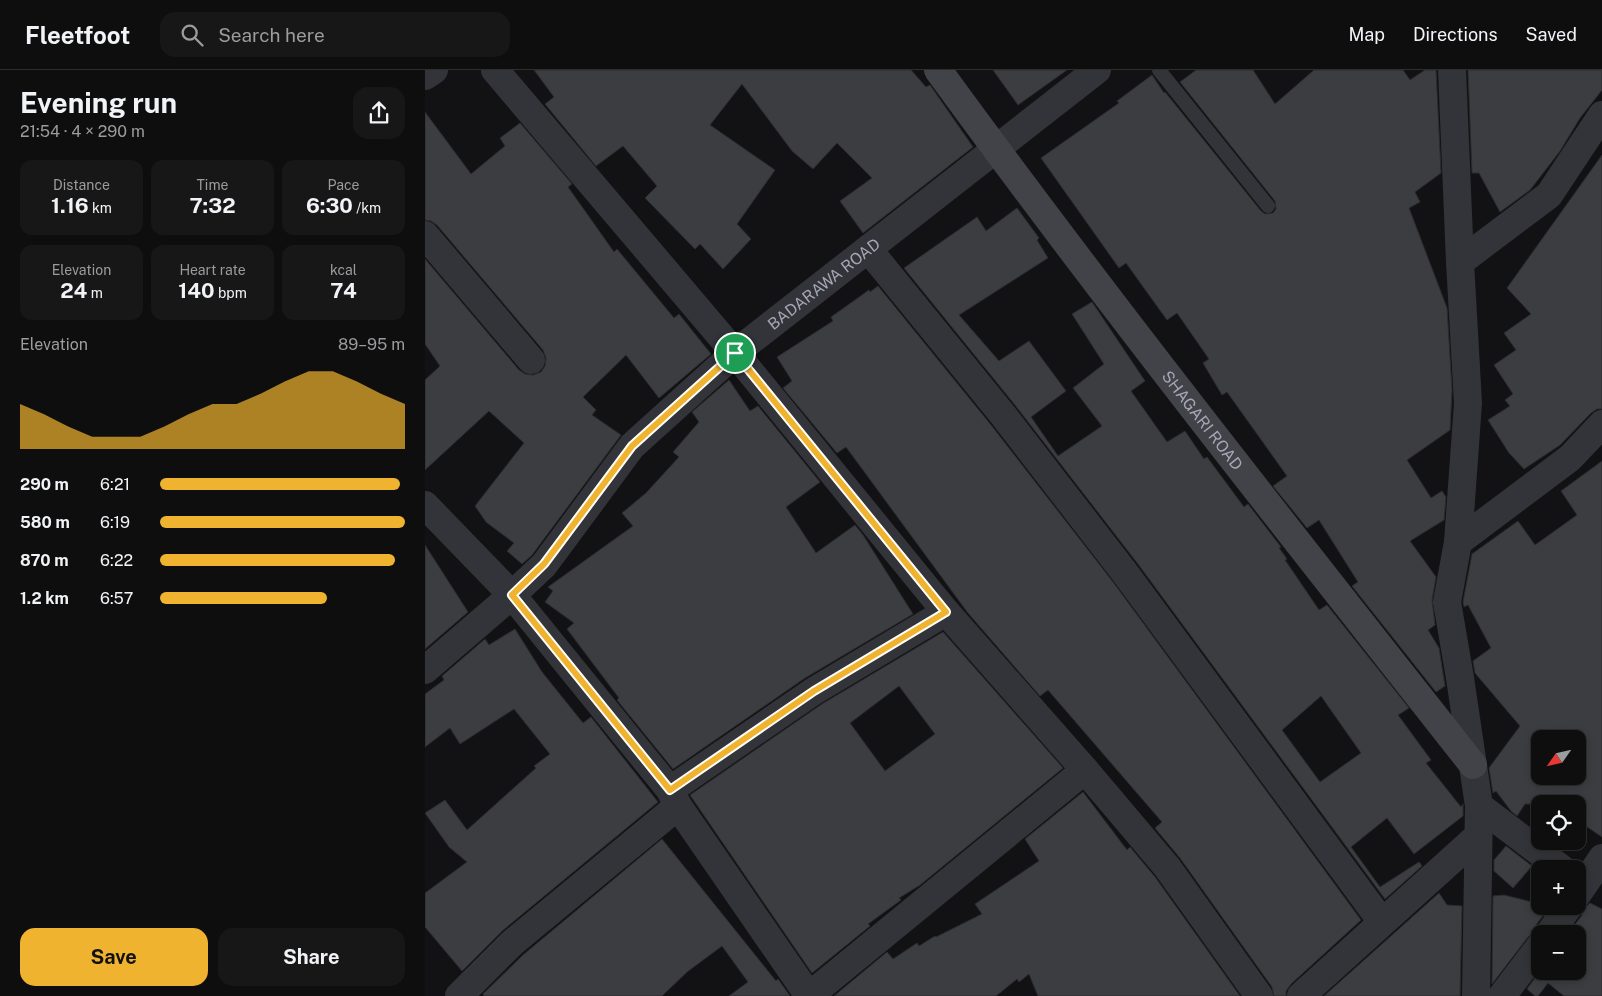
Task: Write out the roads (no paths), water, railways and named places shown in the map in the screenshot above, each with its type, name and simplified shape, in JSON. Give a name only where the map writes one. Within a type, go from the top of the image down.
[{"type":"street","points":[[425,76],[434,70]]},
{"type":"street","points":[[495,70],[735,353],[946,612],[1085,770],[1167,867],[1259,996]]},
{"type":"street","name":"SHAGARI ROAD","points":[[938,70],[996,149],[1274,512],[1473,764]]},
{"type":"street","name":"BADARAWA ROAD","points":[[425,670],[512,595],[544,564],[632,446],[735,353],[1097,70]]},
{"type":"street","points":[[1452,70],[1468,403],[1458,542],[1447,602],[1479,806],[1477,837],[1476,996]]},
{"type":"street","points":[[1460,262],[1549,195],[1602,115]]},
{"type":"street","points":[[425,235],[531,360]]},
{"type":"street","points":[[868,250],[1003,415],[1125,573],[1382,922]]},
{"type":"street","points":[[1458,542],[1570,458],[1602,424]]},
{"type":"street","points":[[425,505],[512,595],[674,798],[809,996],[1085,770]]},
{"type":"street","points":[[459,996],[512,943],[674,798],[814,691],[946,612]]},
{"type":"street","points":[[1479,806],[1550,860]]},
{"type":"street","points":[[1301,996],[1477,837]]},
{"type":"street","points":[[1586,887],[1602,858]]},
{"type":"street","points":[[1556,925],[1565,915]]},
{"type":"street","points":[[1502,996],[1531,958]]},
{"type":"lane","points":[[1159,70],[1268,206]]}]
